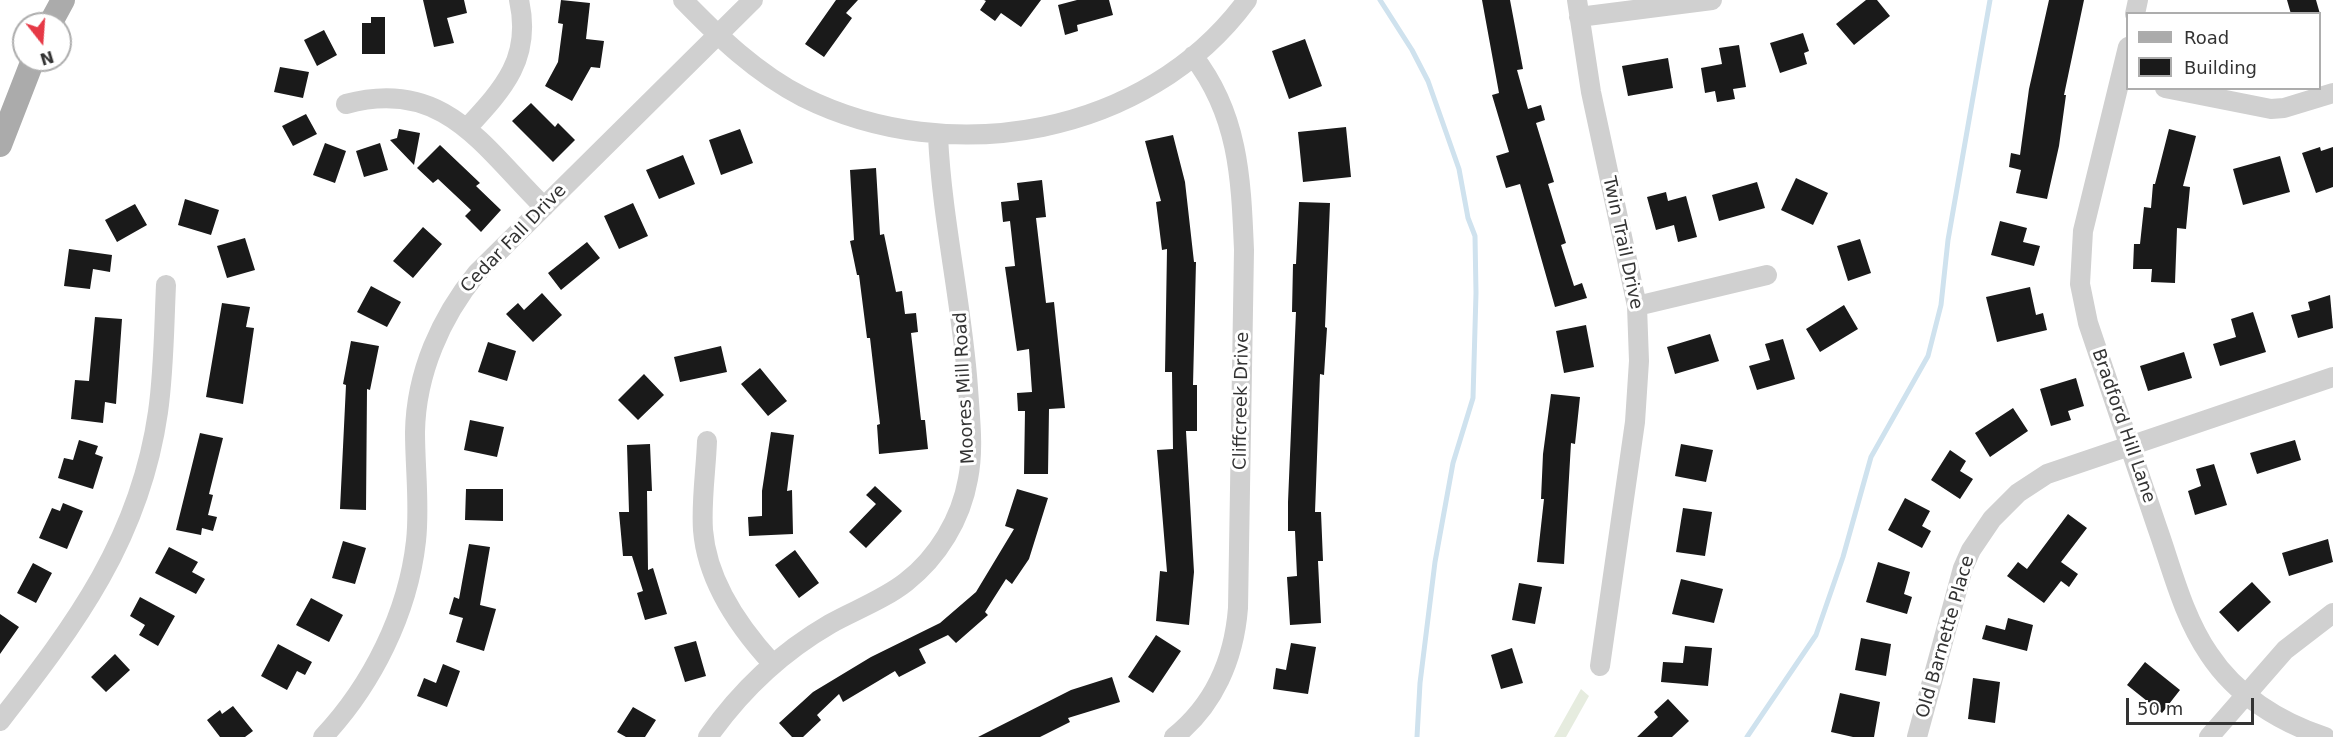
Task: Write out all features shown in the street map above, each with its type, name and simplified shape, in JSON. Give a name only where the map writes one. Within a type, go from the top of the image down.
[{"type":"main road","points":[[0,145],[28,72]]},
{"type":"street","points":[[467,128],[499,93],[518,56],[522,44],[519,0]]},
{"type":"street","points":[[683,0],[752,65],[778,83],[830,109],[874,124],[938,136],[1010,134],[1091,113],[1136,93],[1193,56],[1219,32],[1247,0]]},
{"type":"street","name":"Cedar Fall Drive","points":[[323,737],[364,685],[379,658],[397,618],[408,583],[416,544],[418,510],[415,431],[417,402],[435,341],[460,294],[544,207],[753,0]]},
{"type":"street","points":[[1578,9],[1712,0]]},
{"type":"street","name":"Twin Trail Drive","points":[[1578,9],[1591,92],[1637,306],[1639,361],[1635,422],[1600,666]]},
{"type":"street","name":"Cliffcreek Drive","points":[[1174,737],[1211,697],[1221,680],[1233,645],[1238,608],[1244,250],[1242,195],[1232,129],[1223,103],[1208,76],[1193,56]]},
{"type":"street","name":"Bradford Hill Lane","points":[[2126,59],[2124,80],[2083,231],[2079,270],[2088,323],[2179,589],[2196,632],[2210,655],[2246,694],[2289,723],[2325,737]]},
{"type":"street","points":[[2175,90],[2271,109],[2283,108],[2333,93]]},
{"type":"street","points":[[346,104],[374,98],[400,97],[419,100],[451,116],[467,128],[544,207]]},
{"type":"street","name":"Moores Mill Road","points":[[708,737],[727,709],[772,663],[801,642],[907,581],[929,561],[947,536],[965,492],[972,444],[964,331],[945,220],[938,136]]},
{"type":"street","points":[[1637,306],[1767,275]]},
{"type":"street","points":[[0,721],[81,613],[119,543],[135,502],[147,463],[158,412],[166,285]]},
{"type":"street","name":"Old Barnette Place","points":[[1917,737],[1963,567],[1971,550],[1992,519],[2018,493],[2047,474],[2333,377]]},
{"type":"street","points":[[707,441],[703,520],[711,571],[725,599],[772,663]]},
{"type":"street","points":[[2209,737],[2299,637],[2333,613]]},
{"type":"shaded area","points":[[1581,689],[1589,696],[1566,737],[1554,737]]},
{"type":"building","points":[[423,0],[464,0],[467,13],[447,18],[454,43],[434,47]]},
{"type":"building","points":[[561,0],[590,3],[586,39],[604,41],[600,68],[591,67],[572,101],[545,86],[558,62],[563,24],[558,23]]},
{"type":"building","points":[[836,0],[858,0],[846,13],[852,18],[824,57],[805,44]]},
{"type":"building","points":[[984,0],[1041,0],[1021,27],[1001,13],[995,21],[980,10],[986,1]]},
{"type":"building","points":[[1077,0],[1109,0],[1113,15],[1077,25],[1078,31],[1065,35],[1058,5]]},
{"type":"building","points":[[1482,0],[1510,0],[1523,69],[1517,70],[1528,109],[1541,105],[1545,120],[1536,123],[1554,182],[1548,184],[1566,243],[1561,245],[1574,286],[1582,283],[1587,298],[1555,307],[1520,184],[1506,188],[1496,156],[1509,152],[1492,95],[1499,93]]},
{"type":"building","points":[[1866,0],[1877,0],[1890,16],[1854,45],[1836,24]]},
{"type":"building","points":[[2049,0],[2084,0],[2064,95],[2066,95],[2059,146],[2047,199],[2016,193],[2021,170],[2009,167],[2011,153],[2020,155],[2029,89]]},
{"type":"building","points":[[2287,0],[2316,0],[2319,12],[2290,12]]},
{"type":"building","points":[[371,17],[385,17],[385,54],[362,54],[362,23],[371,23]]},
{"type":"building","points":[[324,30],[337,55],[317,66],[304,40]]},
{"type":"building","points":[[1803,33],[1809,51],[1804,53],[1807,64],[1780,73],[1770,43]]},
{"type":"building","points":[[1305,39],[1322,86],[1289,99],[1272,51]]},
{"type":"building","points":[[1739,45],[1746,87],[1733,89],[1735,99],[1717,102],[1715,91],[1705,93],[1701,68],[1722,64],[1719,48]]},
{"type":"building","points":[[1668,58],[1673,88],[1628,96],[1622,66]]},
{"type":"building","points":[[280,67],[309,72],[303,98],[274,92]]},
{"type":"building","points":[[531,103],[555,127],[558,123],[575,140],[553,162],[512,121]]},
{"type":"building","points":[[306,114],[317,134],[293,146],[282,126]]},
{"type":"building","points":[[1346,127],[1351,177],[1303,182],[1298,132]]},
{"type":"building","points":[[399,129],[420,133],[414,165],[390,140],[397,138]]},
{"type":"building","points":[[740,129],[753,163],[721,175],[709,140]]},
{"type":"building","points":[[2169,129],[2196,136],[2183,186],[2190,187],[2186,229],[2177,228],[2175,283],[2151,282],[2152,269],[2133,269],[2134,244],[2140,244],[2144,207],[2151,208],[2153,184],[2155,184]]},
{"type":"building","points":[[1173,135],[1185,182],[1194,262],[1196,262],[1193,385],[1197,385],[1197,431],[1186,431],[1194,572],[1189,625],[1156,621],[1160,571],[1167,572],[1157,450],[1173,449],[1172,372],[1165,372],[1167,249],[1162,250],[1156,202],[1161,201],[1145,141]]},
{"type":"building","points":[[325,143],[346,151],[335,183],[313,175]]},
{"type":"building","points":[[380,143],[388,170],[364,177],[356,151]]},
{"type":"building","points":[[440,145],[480,183],[476,186],[501,210],[481,232],[465,216],[471,210],[438,179],[433,183],[417,168]]},
{"type":"building","points":[[2320,147],[2321,151],[2333,147],[2333,187],[2316,193],[2302,153]]},
{"type":"building","points":[[683,155],[695,184],[659,199],[646,170]]},
{"type":"building","points":[[2280,156],[2290,192],[2243,205],[2233,169]]},
{"type":"building","points":[[876,168],[880,235],[884,234],[896,292],[902,291],[905,314],[916,313],[918,332],[911,333],[921,420],[925,420],[928,449],[879,454],[877,425],[880,424],[870,338],[867,338],[859,275],[857,275],[850,241],[854,240],[850,170]]},
{"type":"building","points":[[1796,178],[1828,193],[1813,225],[1781,210]]},
{"type":"building","points":[[1042,180],[1046,217],[1036,218],[1046,303],[1054,302],[1065,408],[1049,409],[1048,474],[1024,474],[1025,411],[1018,411],[1017,393],[1032,392],[1029,349],[1017,351],[1005,267],[1015,266],[1010,221],[1003,222],[1001,202],[1019,200],[1017,183]]},
{"type":"building","points":[[1757,182],[1765,208],[1719,221],[1712,195]]},
{"type":"building","points":[[1666,192],[1668,201],[1686,196],[1697,237],[1678,242],[1674,225],[1656,230],[1647,197]]},
{"type":"building","points":[[185,199],[219,210],[211,235],[178,225]]},
{"type":"building","points":[[1299,202],[1330,203],[1325,327],[1327,328],[1324,375],[1320,374],[1315,512],[1321,512],[1323,561],[1318,561],[1321,623],[1290,625],[1287,577],[1297,576],[1295,531],[1288,531],[1288,502],[1296,312],[1292,312],[1293,264],[1296,264]]},
{"type":"building","points":[[633,203],[648,236],[619,249],[604,216]]},
{"type":"building","points":[[135,204],[147,225],[117,242],[105,220]]},
{"type":"building","points":[[2000,221],[2027,228],[2023,242],[2040,246],[2034,266],[1991,255]]},
{"type":"building","points":[[423,227],[442,244],[413,278],[393,261]]},
{"type":"building","points":[[245,238],[255,270],[227,278],[217,246]]},
{"type":"building","points":[[1860,239],[1871,273],[1848,281],[1837,246]]},
{"type":"building","points":[[587,242],[600,258],[561,290],[548,273]]},
{"type":"building","points":[[69,249],[112,255],[110,272],[93,269],[90,289],[64,286]]},
{"type":"building","points":[[371,286],[401,302],[387,327],[357,312]]},
{"type":"building","points":[[2030,287],[2036,315],[2043,313],[2047,330],[1997,342],[1986,297]]},
{"type":"building","points":[[542,293],[562,315],[533,342],[506,314],[518,303],[524,310]]},
{"type":"building","points":[[2330,295],[2333,328],[2298,338],[2291,315],[2310,310],[2308,302]]},
{"type":"building","points":[[222,303],[250,307],[246,327],[254,328],[243,404],[206,397]]},
{"type":"building","points":[[1844,305],[1858,329],[1820,352],[1806,329]]},
{"type":"building","points":[[2253,312],[2266,352],[2220,366],[2213,344],[2236,337],[2231,319]]},
{"type":"building","points":[[95,317],[122,319],[116,404],[105,402],[103,423],[71,419],[75,380],[89,381]]},
{"type":"building","points":[[1586,325],[1594,367],[1564,373],[1556,331]]},
{"type":"building","points":[[1710,334],[1719,361],[1675,374],[1667,347]]},
{"type":"building","points":[[1783,339],[1795,379],[1757,390],[1749,366],[1770,360],[1765,344]]},
{"type":"building","points":[[351,341],[379,346],[370,390],[367,389],[366,510],[340,509],[346,385],[343,384]]},
{"type":"building","points":[[488,342],[516,351],[507,381],[478,372]]},
{"type":"building","points":[[721,346],[727,372],[680,382],[674,357]]},
{"type":"building","points":[[2184,352],[2192,378],[2148,391],[2140,366]]},
{"type":"building","points":[[760,368],[787,401],[768,416],[741,384]]},
{"type":"building","points":[[644,374],[664,395],[638,420],[618,400]]},
{"type":"building","points":[[2076,378],[2084,406],[2068,411],[2071,420],[2051,426],[2040,389]]},
{"type":"building","points":[[1551,394],[1580,397],[1575,444],[1571,443],[1564,564],[1537,562],[1544,499],[1541,499],[1543,454]]},
{"type":"building","points":[[2013,408],[2028,431],[1990,457],[1975,433]]},
{"type":"building","points":[[470,420],[504,427],[497,457],[464,450]]},
{"type":"building","points":[[771,432],[794,435],[787,491],[792,490],[793,534],[749,536],[748,517],[762,516],[762,491]]},
{"type":"building","points":[[200,433],[223,438],[209,494],[213,495],[208,515],[217,517],[213,531],[202,528],[201,535],[176,530]]},
{"type":"building","points":[[79,440],[98,446],[95,454],[103,457],[93,489],[58,478],[64,458],[73,460]]},
{"type":"building","points":[[2295,440],[2301,460],[2257,474],[2250,453]]},
{"type":"building","points":[[650,444],[652,491],[647,491],[648,570],[653,568],[667,614],[645,620],[637,593],[643,591],[632,556],[623,556],[619,512],[629,512],[627,445]]},
{"type":"building","points":[[1681,444],[1713,450],[1706,482],[1675,476]]},
{"type":"building","points":[[1950,450],[1966,461],[1960,471],[1973,479],[1960,499],[1931,480]]},
{"type":"building","points":[[2214,464],[2227,505],[2195,515],[2188,491],[2201,486],[2196,469]]},
{"type":"building","points":[[875,486],[902,511],[866,548],[849,532],[876,504],[866,495]]},
{"type":"building","points":[[466,489],[503,489],[503,521],[465,520]]},
{"type":"building","points":[[1017,489],[1048,498],[1029,559],[1012,584],[1006,579],[985,612],[988,615],[956,643],[948,635],[919,649],[926,663],[899,677],[895,671],[843,702],[839,694],[817,715],[821,720],[803,737],[792,737],[779,723],[813,692],[871,657],[940,623],[976,592],[1014,529],[1005,526]]},
{"type":"building","points":[[1905,498],[1930,511],[1922,526],[1931,531],[1922,548],[1888,530]]},
{"type":"building","points":[[63,503],[83,511],[67,549],[39,538],[52,508],[60,511]]},
{"type":"building","points":[[1683,508],[1712,512],[1705,556],[1676,552]]},
{"type":"building","points":[[2068,514],[2087,528],[2061,562],[2078,574],[2069,587],[2061,581],[2044,603],[2007,576],[2018,562],[2027,569]]},
{"type":"building","points":[[2328,539],[2333,562],[2289,576],[2282,553]]},
{"type":"building","points":[[343,541],[366,548],[355,584],[332,578]]},
{"type":"building","points":[[469,544],[490,547],[480,605],[496,609],[484,651],[456,642],[463,618],[449,614],[454,597],[459,599]]},
{"type":"building","points":[[169,547],[198,562],[192,572],[205,579],[196,594],[155,573]]},
{"type":"building","points":[[795,550],[819,583],[799,598],[775,565]]},
{"type":"building","points":[[1878,562],[1910,572],[1904,594],[1912,597],[1907,614],[1866,602]]},
{"type":"building","points":[[33,563],[52,573],[36,603],[17,593]]},
{"type":"building","points":[[1681,579],[1723,589],[1714,623],[1672,614]]},
{"type":"building","points":[[2252,582],[2271,602],[2238,632],[2219,612]]},
{"type":"building","points":[[1519,583],[1542,587],[1535,624],[1512,620]]},
{"type":"building","points":[[140,597],[175,616],[158,646],[139,635],[145,625],[130,616]]},
{"type":"building","points":[[311,598],[343,615],[329,642],[296,625]]},
{"type":"building","points":[[0,614],[19,627],[0,654]]},
{"type":"building","points":[[2008,618],[2033,625],[2027,651],[1982,639],[1986,625],[2005,630]]},
{"type":"building","points":[[1156,635],[1181,651],[1153,693],[1128,677]]},
{"type":"building","points":[[1861,638],[1891,644],[1886,676],[1855,670]]},
{"type":"building","points":[[696,641],[706,676],[685,682],[674,647]]},
{"type":"building","points":[[1291,643],[1316,647],[1308,694],[1273,689],[1276,668],[1286,670]]},
{"type":"building","points":[[278,644],[312,662],[305,675],[297,671],[287,690],[261,676]]},
{"type":"building","points":[[1685,646],[1712,648],[1708,686],[1661,682],[1663,662],[1683,663]]},
{"type":"building","points":[[1512,648],[1523,683],[1501,689],[1491,655]]},
{"type":"building","points":[[115,654],[130,670],[106,692],[91,677]]},
{"type":"building","points":[[2145,662],[2180,690],[2162,713],[2127,685]]},
{"type":"building","points":[[443,664],[460,671],[447,707],[417,696],[424,678],[436,683]]},
{"type":"building","points":[[1112,677],[1120,702],[1068,718],[1070,722],[1040,737],[978,737],[1071,690]]},
{"type":"building","points":[[1973,678],[2000,682],[1995,723],[1968,719]]},
{"type":"building","points":[[1840,693],[1880,702],[1874,737],[1853,737],[1831,732]]},
{"type":"building","points":[[1668,699],[1689,721],[1672,737],[1637,737],[1658,717],[1654,712]]},
{"type":"building","points":[[233,706],[253,731],[245,737],[220,737],[207,720],[220,710],[222,714]]},
{"type":"building","points":[[633,707],[656,720],[645,737],[626,737],[617,732]]},
{"type":"waterway","points":[[1380,0],[1412,50],[1428,81],[1459,169],[1468,218],[1475,236],[1473,398],[1453,463],[1435,562],[1420,683],[1417,737]]},
{"type":"waterway","points":[[1747,737],[1816,635],[1843,557],[1871,457],[1928,356],[1941,305],[1948,240],[1990,0]]}]
